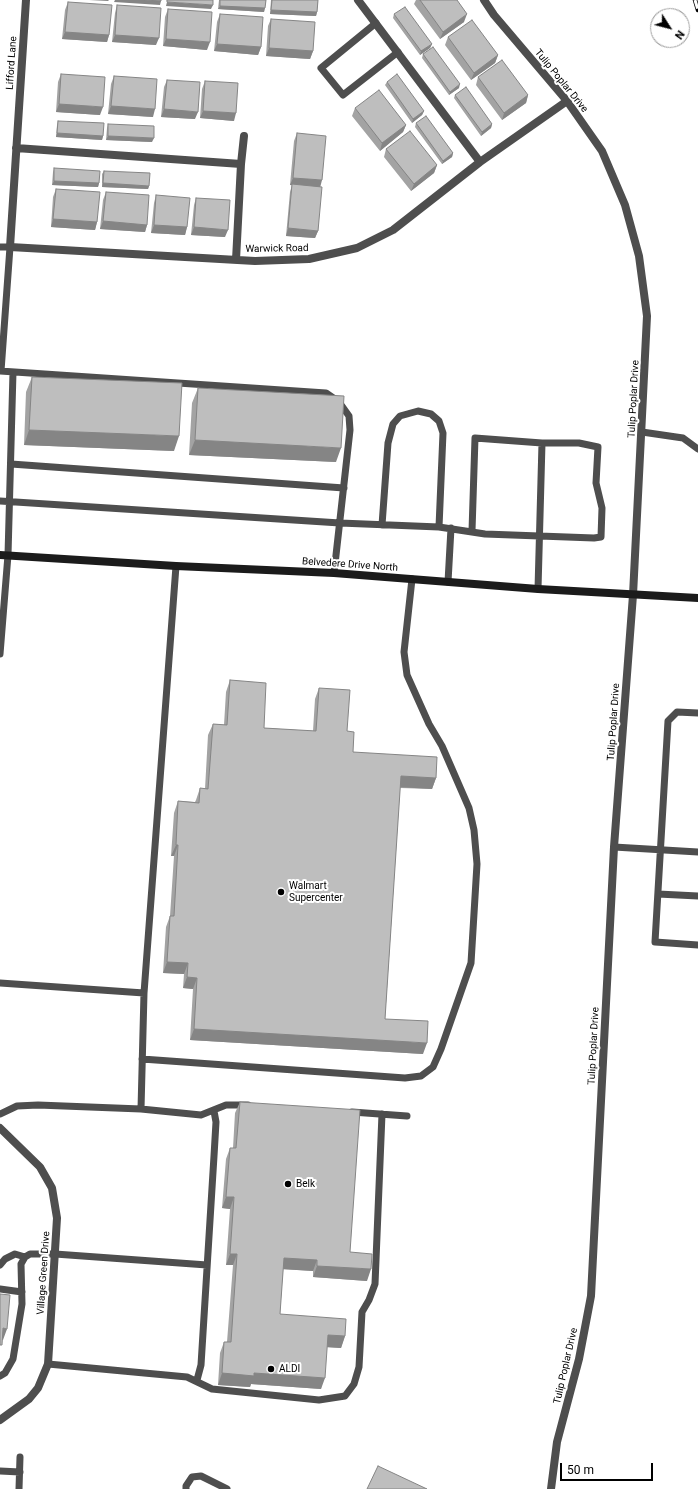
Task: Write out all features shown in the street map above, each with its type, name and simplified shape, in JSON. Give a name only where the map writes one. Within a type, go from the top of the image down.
[{"type":"street","name":"Lifford Lane","points":[[10,247],[26,0]]},
{"type":"street","points":[[358,0],[480,162]]},
{"type":"street","name":"Tulip Poplar Drive","points":[[484,0],[494,15],[568,101],[602,151],[625,205],[639,256],[647,316],[633,596],[614,847],[591,1296],[579,1359],[558,1442],[551,1489]]},
{"type":"street","name":"Warwick Road","points":[[10,247],[236,260],[309,259],[357,248],[393,230],[480,162],[568,101]]},
{"type":"street","points":[[236,260],[244,136]]},
{"type":"street","points":[[16,148],[242,164]]},
{"type":"street","name":"Belvedere Drive North","points":[[4,555],[176,566],[334,573],[633,596],[698,598]]},
{"type":"street","name":"Village Green Drive","points":[[0,1128],[40,1167],[52,1188],[57,1218],[48,1364],[38,1388],[29,1399],[0,1420]]},
{"type":"lane","points":[[376,24],[321,68],[343,95],[398,52]]},
{"type":"lane","points":[[0,247],[10,247],[4,286],[0,371],[326,393],[339,402],[349,416],[350,430],[334,573]]},
{"type":"lane","points":[[0,654],[4,555],[10,501],[13,372]]},
{"type":"lane","points":[[382,525],[388,442],[393,424],[400,416],[418,411],[431,414],[439,421],[443,433],[439,527]]},
{"type":"lane","points":[[642,432],[682,438],[698,448]]},
{"type":"lane","points":[[0,500],[340,523],[439,527],[485,534],[601,537],[602,508],[596,483],[598,447],[579,444],[475,438],[472,531]]},
{"type":"lane","points":[[538,589],[542,443]]},
{"type":"lane","points":[[11,464],[344,488]]},
{"type":"lane","points":[[448,582],[451,528]]},
{"type":"lane","points":[[140,1109],[144,993],[176,566]]},
{"type":"lane","points":[[142,1059],[405,1078],[421,1076],[433,1067],[441,1049],[471,963],[477,864],[474,830],[469,808],[442,746],[429,724],[408,675],[404,652],[412,579]]},
{"type":"lane","points":[[698,713],[677,712],[668,721],[655,942],[698,945]]},
{"type":"lane","points":[[614,847],[698,852]]},
{"type":"lane","points":[[658,894],[698,896]]},
{"type":"lane","points":[[0,983],[144,993]]},
{"type":"lane","points":[[0,1114],[17,1106],[38,1105],[140,1109],[201,1115],[226,1105],[260,1105]]},
{"type":"lane","points":[[197,1380],[201,1365],[216,1129],[214,1111]]},
{"type":"lane","points":[[343,1111],[408,1116]]},
{"type":"lane","points":[[48,1364],[188,1377],[197,1380],[212,1389],[319,1400],[344,1396],[354,1384],[359,1366],[362,1312],[369,1300],[374,1284],[382,1114]]},
{"type":"lane","points":[[0,1265],[5,1259],[15,1254],[25,1257]]},
{"type":"lane","points":[[0,1376],[5,1373],[13,1359],[22,1304],[21,1264],[25,1257],[30,1254],[55,1254],[207,1265]]},
{"type":"lane","points":[[0,1289],[22,1292]]},
{"type":"lane","points":[[19,1489],[20,1457]]},
{"type":"lane","points":[[0,1471],[20,1472]]},
{"type":"lane","points":[[186,1489],[186,1486],[192,1477],[201,1476],[227,1489]]},
{"type":"building","points":[[167,0],[213,0],[213,5],[167,2]]},
{"type":"building","points":[[220,0],[266,0],[265,8],[220,6]]},
{"type":"building","points":[[272,0],[318,0],[317,12],[271,10]]},
{"type":"building","points":[[420,0],[457,0],[467,14],[443,32]]},
{"type":"building","points":[[68,2],[112,5],[109,35],[65,32]]},
{"type":"building","points":[[117,5],[161,8],[159,38],[115,35]]},
{"type":"building","points":[[405,7],[432,44],[421,51],[394,14]]},
{"type":"building","points":[[168,9],[212,12],[210,42],[166,39]]},
{"type":"building","points":[[220,14],[263,17],[261,47],[217,44]]},
{"type":"building","points":[[271,19],[315,22],[313,51],[269,48]]},
{"type":"building","points":[[472,20],[498,55],[474,73],[448,37]]},
{"type":"building","points":[[433,47],[460,84],[450,92],[423,54]]},
{"type":"building","points":[[502,60],[528,95],[504,113],[478,77]]},
{"type":"building","points":[[61,74],[105,77],[103,107],[59,104]]},
{"type":"building","points":[[397,74],[424,111],[413,119],[387,82]]},
{"type":"building","points":[[114,76],[157,79],[155,109],[111,106]]},
{"type":"building","points":[[167,80],[200,82],[198,112],[164,109]]},
{"type":"building","points":[[205,81],[238,83],[236,113],[203,111]]},
{"type":"building","points":[[466,87],[492,124],[482,132],[455,95]]},
{"type":"building","points":[[379,90],[406,125],[382,143],[355,108]]},
{"type":"building","points":[[426,116],[453,153],[443,161],[416,123]]},
{"type":"building","points":[[58,121],[104,123],[103,136],[57,133]]},
{"type":"building","points":[[108,124],[154,126],[154,138],[108,136]]},
{"type":"building","points":[[410,131],[437,165],[414,184],[386,149]]},
{"type":"building","points":[[297,133],[326,136],[322,180],[293,178]]},
{"type":"building","points":[[54,168],[100,171],[99,183],[54,181]]},
{"type":"building","points":[[104,171],[150,173],[149,186],[103,183]]},
{"type":"building","points":[[292,184],[322,187],[318,231],[288,228]]},
{"type":"building","points":[[56,189],[100,192],[97,222],[53,219]]},
{"type":"building","points":[[106,192],[149,195],[147,225],[103,221]]},
{"type":"building","points":[[156,195],[190,198],[187,227],[154,225]]},
{"type":"building","points":[[196,198],[230,200],[228,230],[194,227]]},
{"type":"building","points":[[32,377],[182,383],[179,436],[29,430]]},
{"type":"building","points":[[198,388],[344,396],[341,448],[195,440]]},
{"type":"building","name":"Walmart Supercenter","points":[[230,680],[266,683],[264,728],[316,731],[319,688],[350,690],[347,731],[354,732],[353,752],[437,757],[436,778],[401,776],[385,1019],[428,1021],[427,1043],[194,1029],[197,978],[187,977],[188,963],[167,962],[170,916],[174,916],[178,845],[176,845],[178,801],[199,803],[200,788],[208,789],[213,724],[227,725]]},
{"type":"building","name":"Belk","points":[[240,1102],[360,1110],[350,1252],[372,1254],[371,1269],[317,1266],[317,1260],[284,1258],[280,1314],[346,1319],[345,1336],[328,1335],[325,1378],[254,1373],[254,1376],[222,1373],[224,1342],[231,1342],[237,1254],[230,1254],[234,1197],[226,1197],[230,1148],[236,1148]]},
{"type":"building","points":[[0,1294],[10,1295],[7,1329],[3,1328],[2,1345],[0,1345]]},
{"type":"building","points":[[378,1466],[427,1489],[367,1489]]},
{"type":"railway","points":[[695,0],[698,10]]},
{"type":"place","name":"Walmart Supercenter","points":[[281,892]]},
{"type":"place","name":"Belk","points":[[288,1184]]},
{"type":"place","name":"ALDI","points":[[271,1369]]}]
